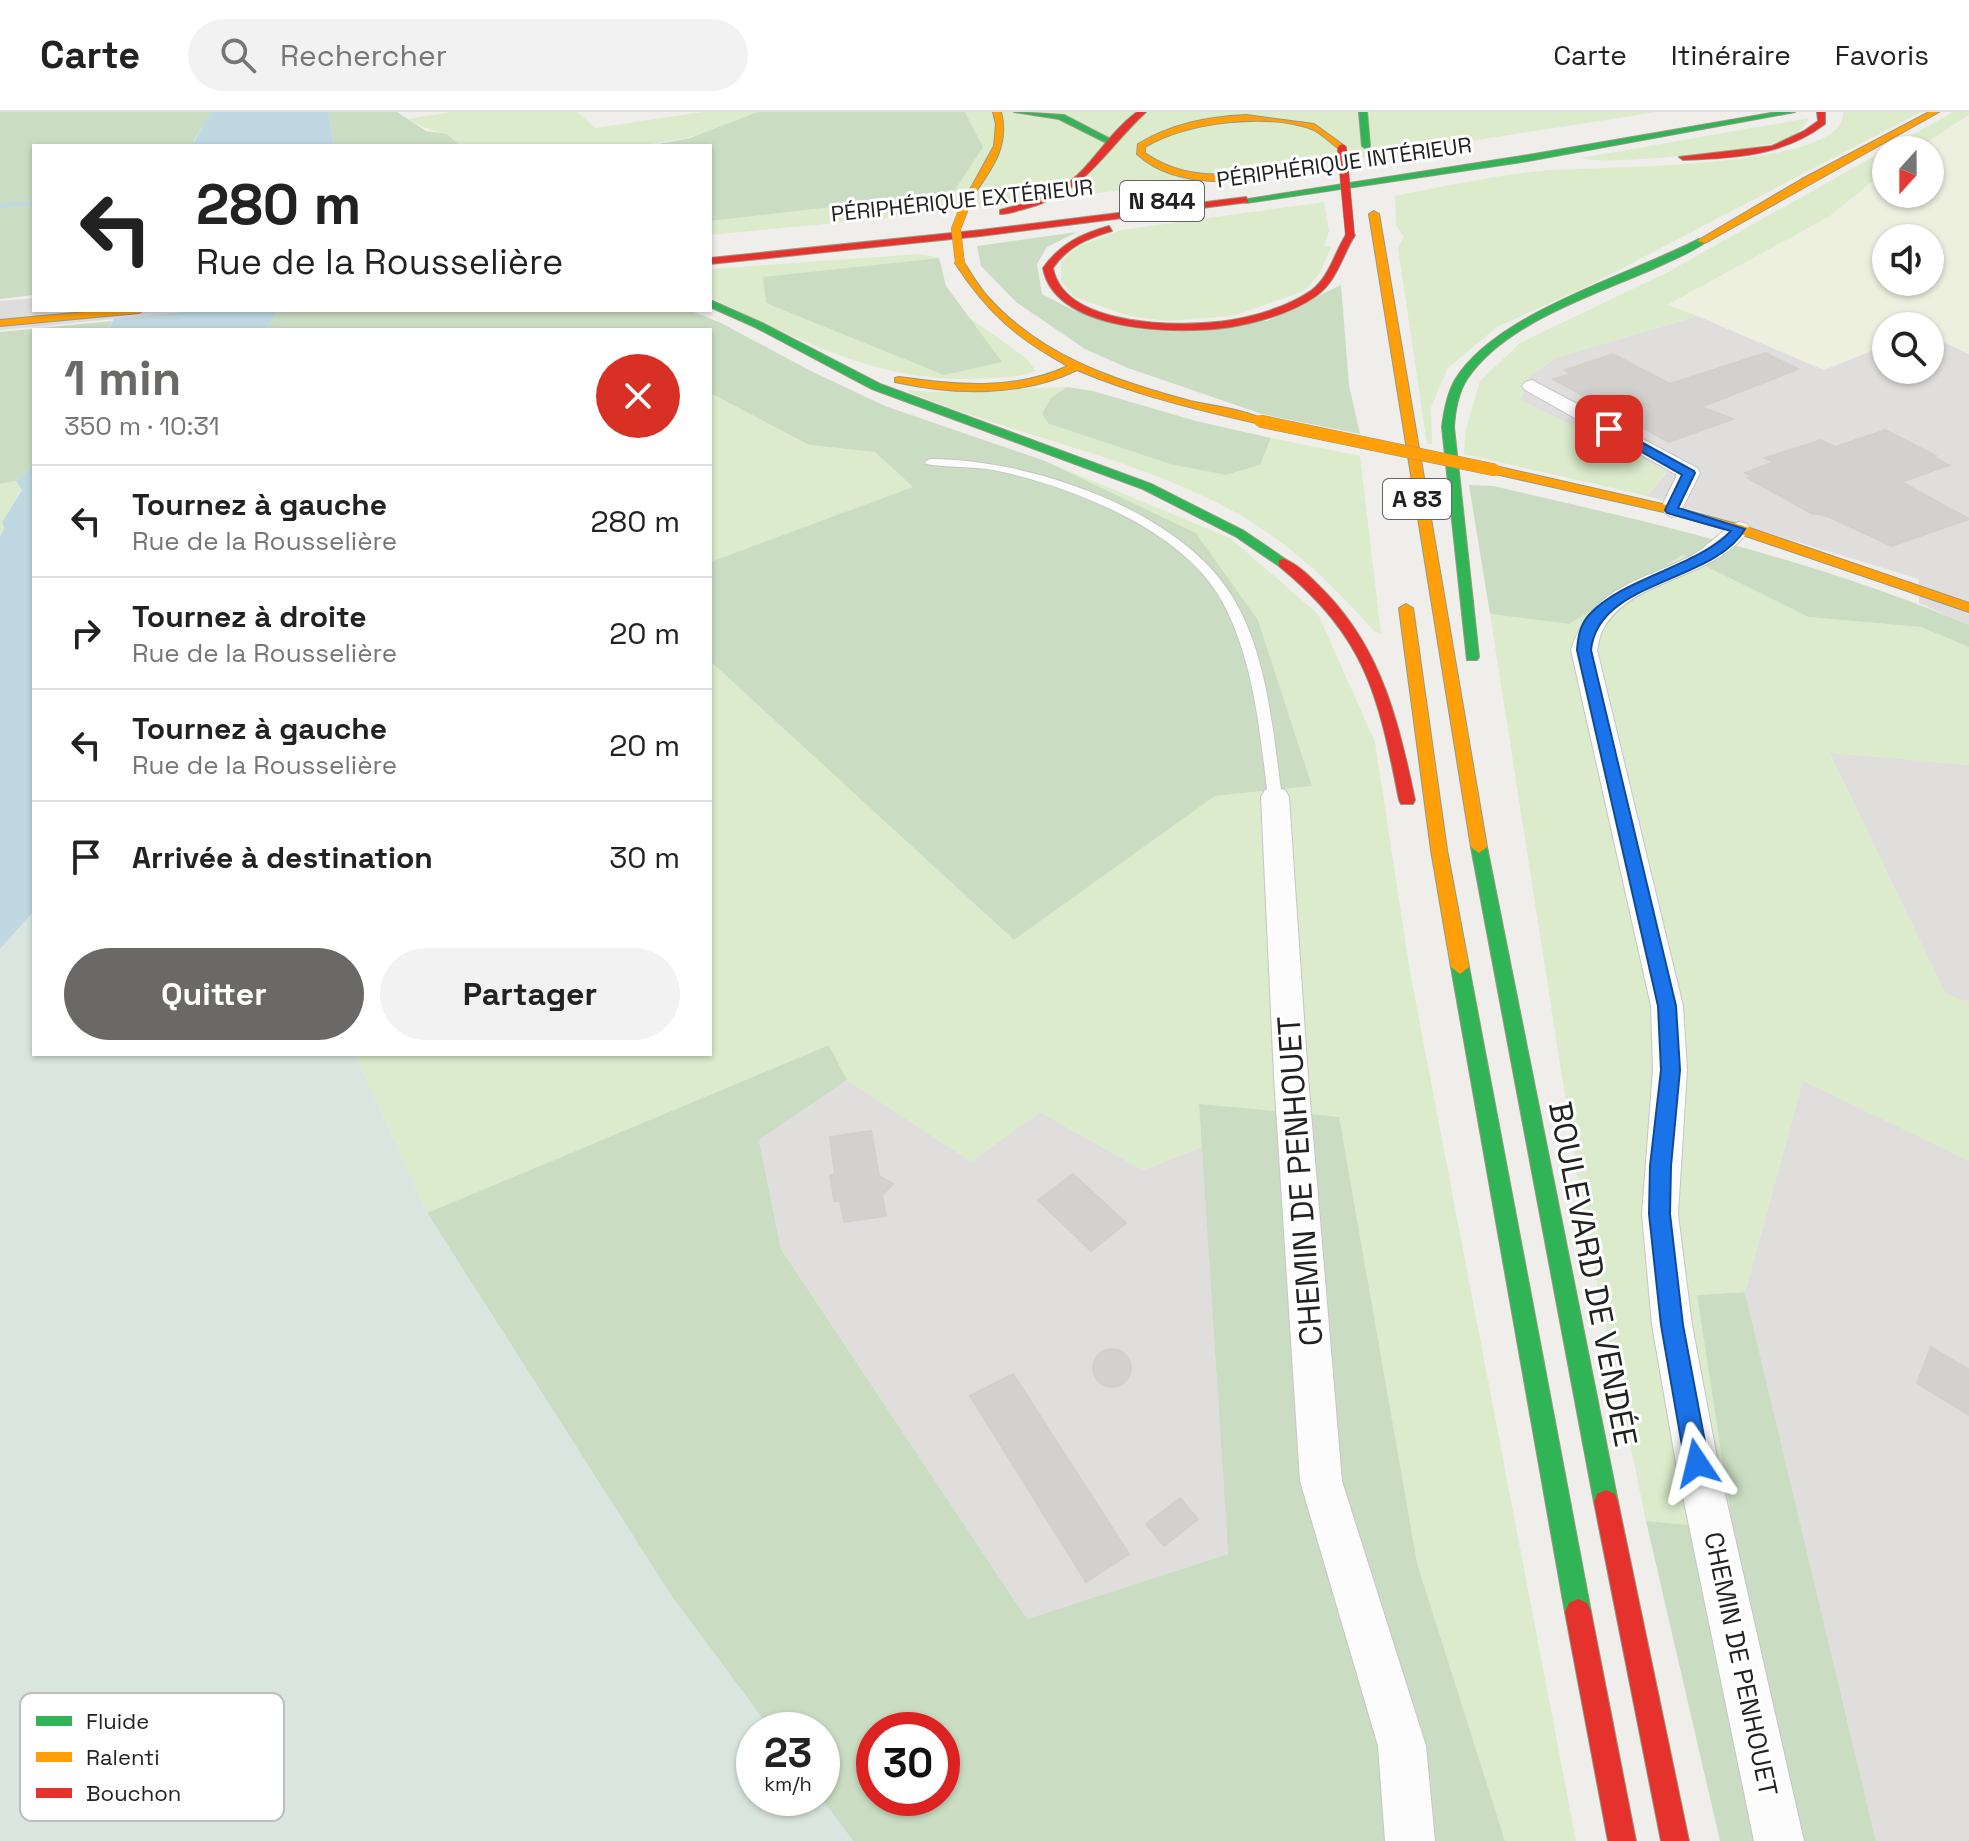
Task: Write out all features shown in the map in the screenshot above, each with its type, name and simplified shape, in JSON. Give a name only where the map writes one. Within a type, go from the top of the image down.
[{"type":"main road","points":[[997,112],[1003,123],[1001,142],[969,195],[956,229],[960,263],[981,296],[1018,331],[1079,365],[1181,402],[1671,510],[1739,529],[1969,608]]},
{"type":"main road","points":[[1018,112],[1061,117],[1110,141]]},
{"type":"main road","points":[[996,214],[1057,195],[1087,169],[1127,121],[1142,112]]},
{"type":"main road","name":"A 83","points":[[1351,148],[1363,112]]},
{"type":"main road","points":[[840,238],[885,226],[1296,177],[1707,112]]},
{"type":"main road","name":"PÉRIPHÉRIQUE EXTÉRIEUR","points":[[712,250],[840,238],[1326,180],[1605,137],[1739,112]]},
{"type":"main road","name":"PÉRIPHÉRIQUE INTÉRIEUR","points":[[712,261],[1176,210],[1464,170],[1791,112]]},
{"type":"main road","points":[[1475,676],[1448,427],[1449,413],[1462,377],[1490,347],[1525,325],[1676,256],[1805,181],[1935,112]]},
{"type":"main road","points":[[1296,177],[1222,177],[1173,172],[1147,161],[1141,154],[1141,146],[1156,134],[1185,123],[1248,115],[1304,123],[1351,148],[1350,235],[1355,270]]},
{"type":"main road","name":"A 83","points":[[1346,116],[1367,215],[1368,300]]},
{"type":"main road","points":[[1668,158],[1769,148],[1800,140],[1822,117]]},
{"type":"main road","points":[[1594,131],[1618,123]]},
{"type":"main road","points":[[1464,170],[1501,171],[1618,161]]},
{"type":"main road","points":[[1176,210],[1161,218],[1088,235],[1069,244],[1049,265],[1052,284],[1076,305],[1125,321],[1175,327],[1224,324],[1278,311],[1314,293],[1337,269],[1343,243],[1350,235]]},
{"type":"main road","name":"BOULEVARD DE VENDÉE","points":[[1367,215],[1466,782],[1550,1221],[1675,1841]]},
{"type":"main road","points":[[712,304],[899,396],[1145,482],[1206,509],[1260,541],[1316,589],[1357,638],[1385,701],[1415,824],[1439,850]]},
{"type":"main road","points":[[0,310],[32,307]]},
{"type":"main road","points":[[0,323],[118,312]]},
{"type":"main road","points":[[834,365],[905,382],[973,385],[1036,380],[1070,373],[1079,365]]},
{"type":"main road","name":"A 83","points":[[1380,423],[1386,469]]},
{"type":"main road","points":[[1404,592],[1439,850],[1523,1324],[1622,1841]]},
{"type":"main road","points":[[1483,859],[1493,841],[1487,784]]},
{"type":"street","points":[[1532,386],[1689,473],[1671,510]]},
{"type":"street","name":"CHEMIN DE PENHOUET","points":[[1739,529],[1735,536],[1706,556],[1622,598],[1595,616],[1586,633],[1584,650],[1667,1006],[1670,1070],[1660,1214],[1672,1325],[1697,1463],[1779,1841]]},
{"type":"street","name":"CHEMIN DE PENHOUET","points":[[1275,797],[1291,1077],[1321,1481],[1402,1746],[1410,1841]]},
{"type":"lane","points":[[930,462],[987,464],[1076,492],[1123,510],[1161,531],[1189,553],[1217,583],[1232,609],[1247,647],[1267,733],[1275,797]]},
{"type":"shaded area","points":[[1698,316],[1824,370],[1872,351],[1872,384],[1944,384],[1944,342],[1969,354],[1969,625],[1919,603],[1919,579],[1647,496],[1667,472],[1520,400],[1530,376],[1555,358]]},
{"type":"shaded area","points":[[1829,752],[1969,765],[1969,1002],[1946,995]]},
{"type":"shaded area","points":[[32,913],[32,1056],[356,1056],[427,1213],[670,1594],[758,1712],[736,1712],[736,1816],[834,1816],[853,1841],[0,1841],[0,949]]},
{"type":"shaded area","points":[[847,1080],[971,1161],[1040,1112],[1143,1170],[1202,1147],[1228,1554],[1027,1619],[781,1249],[759,1140]]},
{"type":"shaded area","points":[[1803,1080],[1969,1161],[1969,1841],[1876,1841],[1745,1292]]},
{"type":"green space","points":[[0,112],[211,112],[194,144],[32,144],[32,295],[0,299]]},
{"type":"green space","points":[[329,112],[397,112],[426,131],[447,134],[458,144],[334,144]]},
{"type":"green space","points":[[452,112],[577,112],[595,128],[703,112],[758,112],[687,138],[650,144],[457,144],[408,119]]},
{"type":"green space","points":[[758,112],[965,112],[983,147],[955,190],[920,197],[712,221],[712,144],[659,144],[690,138]]},
{"type":"green space","points":[[965,112],[1656,112],[1304,167],[940,213],[712,235],[712,221],[920,197],[955,190],[983,147]]},
{"type":"green space","points":[[1843,112],[1921,112],[1596,282],[1497,327],[1448,368],[1431,407],[1432,444],[1427,444],[1398,248],[1404,237],[1396,225],[1395,196],[1540,171],[1657,166],[1761,156],[1804,146],[1833,132]]},
{"type":"green space","points":[[1953,112],[1969,112],[1969,115],[1937,136],[1910,136]]},
{"type":"green space","points":[[1969,115],[1969,354],[1944,342],[1944,312],[1872,312],[1872,351],[1824,370],[1698,316],[1666,306],[1830,216],[1872,182],[1872,208],[1944,208],[1944,136],[1937,136]]},
{"type":"green space","points":[[1809,118],[1794,135],[1766,145],[1648,159],[1581,158]]},
{"type":"green space","points":[[1872,157],[1872,182],[1830,216],[1667,305],[1698,316],[1555,358],[1530,376],[1520,400],[1667,471],[1647,496],[1464,454],[1466,429],[1480,381],[1520,343],[1668,272]]},
{"type":"green space","points":[[1324,202],[1329,231],[1324,246],[1331,247],[1320,273],[1304,291],[1233,316],[1167,321],[1130,316],[1074,297],[1061,281],[1061,262],[1079,246],[1121,230]]},
{"type":"green space","points":[[1077,232],[1047,247],[1037,264],[1042,294],[1075,311],[1118,324],[1267,321],[1341,285],[1349,385],[1360,434],[1262,414],[1128,368],[1085,349],[1016,302],[981,266],[977,246]]},
{"type":"green space","points":[[920,254],[939,258],[764,277],[766,303],[1002,362],[968,317],[1026,358],[1036,371],[1006,377],[950,379],[913,375],[844,357],[712,299],[712,269]]},
{"type":"green space","points":[[939,258],[946,286],[1002,362],[944,375],[766,303],[763,277]]},
{"type":"green space","points":[[277,312],[694,312],[885,406],[1045,461],[1196,533],[1258,620],[1312,786],[1215,796],[1014,940],[712,663],[712,561],[913,487],[875,452],[809,445],[712,394],[712,328],[268,328]]},
{"type":"green space","points":[[112,321],[109,328],[41,328]]},
{"type":"green space","points":[[32,329],[32,467],[16,481],[0,484],[0,332]]},
{"type":"green space","points":[[1067,387],[1051,398],[1049,424],[1170,464],[1226,475],[1260,465],[1271,438],[1360,456],[1381,634],[1374,631],[1342,596],[1290,549],[1231,510],[1152,474],[905,390],[933,392]]},
{"type":"green space","points":[[1067,387],[1093,391],[1196,421],[1271,438],[1260,465],[1226,475],[1170,464],[1049,424],[1042,414],[1051,398]]},
{"type":"green space","points":[[712,394],[809,445],[875,452],[914,487],[712,561]]},
{"type":"green space","points":[[1045,461],[1230,538],[1318,614],[1375,742],[1410,972],[1576,1841],[1505,1841],[1417,1563],[1199,1104],[1202,1147],[1143,1170],[1040,1112],[971,1162],[847,1080],[829,1045],[427,1213],[356,1056],[712,1056],[712,663],[1014,940],[1215,796],[1312,786],[1258,620],[1196,533]]},
{"type":"green space","points":[[16,481],[22,489],[2,522],[4,528],[0,537],[0,484]]},
{"type":"green space","points":[[1469,485],[1493,486],[1674,529],[1853,581],[1969,625],[1969,647],[1921,627],[1808,617],[1683,555],[1569,624],[1490,614]]},
{"type":"green space","points":[[1683,555],[1808,617],[1921,627],[1969,647],[1969,765],[1829,753],[1946,994],[1969,1002],[1969,1161],[1803,1081],[1745,1292],[1697,1295],[1734,1529],[1646,1521],[1585,1224],[1490,614],[1569,624]]},
{"type":"green space","points":[[829,1045],[847,1080],[759,1140],[781,1249],[1027,1619],[1228,1554],[1199,1104],[1339,1117],[1417,1563],[1505,1841],[853,1841],[834,1816],[840,1816],[840,1712],[758,1712],[670,1594],[427,1213]]},
{"type":"green space","points":[[1745,1292],[1876,1841],[1720,1841],[1646,1521],[1733,1529],[1697,1295]]},
{"type":"water","points":[[211,112],[329,112],[334,144],[194,144]]},
{"type":"water","points":[[117,312],[277,312],[268,328],[109,328]]},
{"type":"water","points":[[32,467],[32,913],[0,949],[0,537],[4,528],[2,522],[22,490],[16,481]]},
{"type":"pier","points":[[32,298],[32,312],[186,312],[0,330],[0,301]]},
{"type":"building","points":[[1765,353],[1798,369],[1701,407],[1733,419],[1669,442],[1553,379],[1571,374],[1565,370],[1613,354],[1670,384]]},
{"type":"building","points":[[1885,430],[1949,465],[1901,482],[1969,519],[1892,546],[1827,516],[1811,513],[1748,478],[1752,477],[1745,473],[1774,462],[1765,458],[1821,440],[1835,447]]},
{"type":"building","points":[[871,1131],[879,1176],[893,1184],[882,1195],[886,1216],[844,1222],[840,1201],[834,1201],[830,1175],[835,1175],[830,1137]]},
{"type":"building","points":[[1073,1174],[1126,1223],[1091,1251],[1038,1200]]},
{"type":"building","points":[[1931,1347],[1969,1370],[1969,1415],[1917,1383]]},
{"type":"building","points":[[1112,1349],[1125,1355],[1131,1368],[1125,1381],[1112,1387],[1099,1381],[1093,1368],[1099,1355]]},
{"type":"building","points":[[1013,1374],[1129,1554],[1086,1582],[970,1396]]},
{"type":"building","points":[[1180,1498],[1198,1519],[1164,1546],[1146,1524]]},
{"type":"waterway","points":[[0,206],[32,203]]},
{"type":"traffic: fast","points":[[1018,112],[1061,117],[1110,141]]},
{"type":"traffic: fast","points":[[1363,112],[1366,146]]},
{"type":"traffic: fast","points":[[1246,200],[1522,159],[1791,112]]},
{"type":"traffic: fast","points":[[1472,657],[1448,427],[1460,380],[1487,351],[1514,331],[1702,241]]},
{"type":"traffic: fast","points":[[712,304],[876,387],[1147,486],[1240,533],[1284,563]]},
{"type":"traffic: fast","points":[[1479,847],[1606,1502]]},
{"type":"traffic: fast","points":[[1460,967],[1578,1612]]},
{"type":"traffic: slow","points":[[969,195],[989,166],[998,146],[1000,124],[997,112]]},
{"type":"traffic: slow","points":[[1702,241],[1805,181],[1935,112]]},
{"type":"traffic: slow","points":[[1260,176],[1213,178],[1182,174],[1154,163],[1141,154],[1141,146],[1159,135],[1200,121],[1246,117],[1311,126],[1342,147]]},
{"type":"traffic: slow","points":[[960,263],[956,229],[969,195]]},
{"type":"traffic: slow","points":[[1374,214],[1479,847]]},
{"type":"traffic: slow","points":[[960,263],[984,299],[1011,326],[1042,348],[1076,366],[1149,393],[1260,421]]},
{"type":"traffic: slow","points":[[0,323],[118,312]]},
{"type":"traffic: slow","points":[[899,380],[944,386],[991,387],[1037,381],[1079,365]]},
{"type":"traffic: slow","points":[[1260,421],[1495,470]]},
{"type":"traffic: slow","points":[[1495,470],[1671,510],[1739,529],[1969,608]]},
{"type":"traffic: slow","points":[[1406,608],[1439,850],[1460,967]]},
{"type":"traffic: jam","points":[[1003,212],[1045,200],[1068,188],[1121,129],[1142,112]]},
{"type":"traffic: jam","points":[[1683,157],[1757,152],[1791,142],[1822,122],[1821,112]]},
{"type":"traffic: jam","points":[[1342,149],[1350,235]]},
{"type":"traffic: jam","points":[[712,261],[981,233],[1246,200]]},
{"type":"traffic: jam","points":[[1109,229],[1082,238],[1060,253],[1048,268],[1053,286],[1065,300],[1107,318],[1187,326],[1210,326],[1251,319],[1305,298],[1322,286],[1350,235]]},
{"type":"traffic: jam","points":[[1284,563],[1338,613],[1357,640],[1383,697],[1407,800]]},
{"type":"traffic: jam","points":[[1606,1502],[1675,1841]]},
{"type":"traffic: jam","points":[[1578,1612],[1622,1841]]},
{"type":"route","points":[[1609,429],[1689,473],[1671,510],[1739,529],[1735,536],[1706,556],[1622,598],[1595,616],[1586,633],[1584,650],[1667,1006],[1670,1070],[1660,1214],[1672,1325],[1697,1463]]}]
